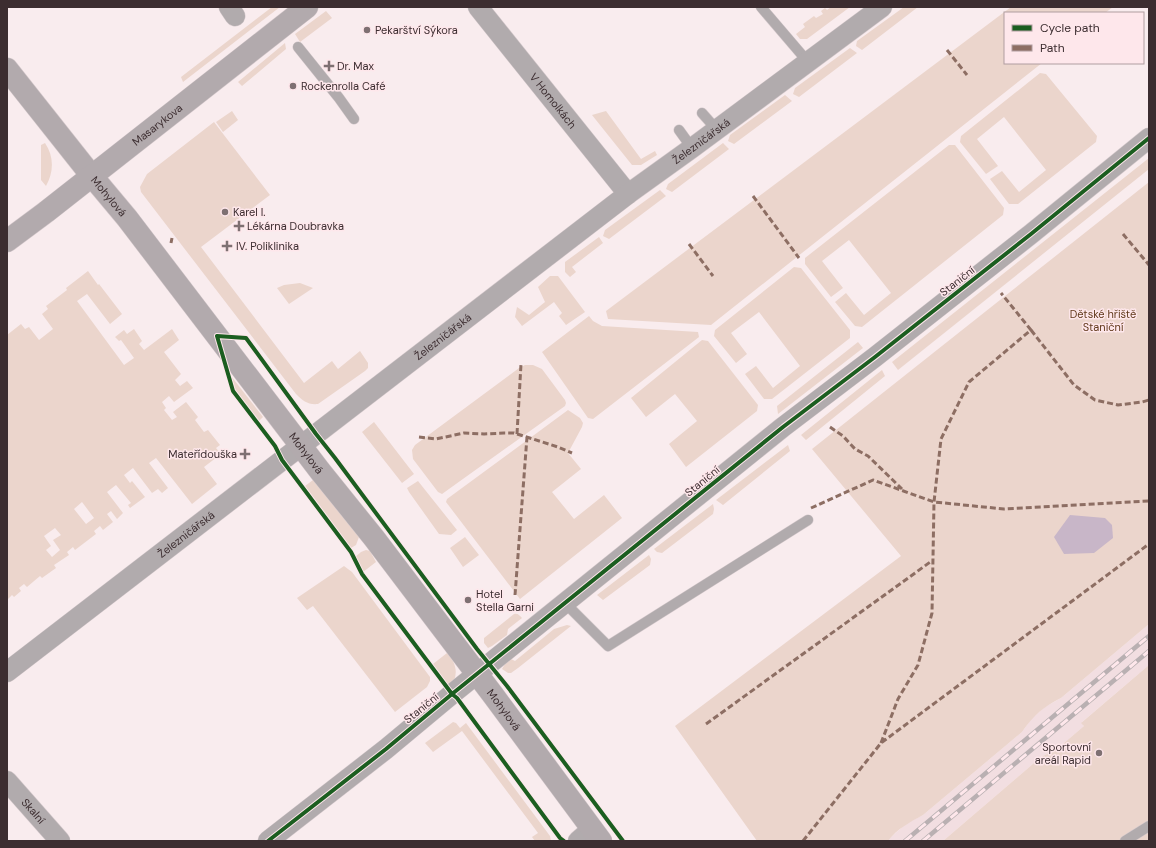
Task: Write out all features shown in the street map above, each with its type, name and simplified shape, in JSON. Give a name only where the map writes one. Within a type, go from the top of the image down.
[{"type":"main road","name":"Masarykova","points":[[7,241],[308,7]]},
{"type":"main road","name":"Mohylová","points":[[7,69],[127,218],[320,471],[374,538],[477,674],[591,837]]},
{"type":"street","name":"V Homolkách","points":[[478,7],[628,194]]},
{"type":"street","name":"Železničářská","points":[[7,672],[628,194],[882,7]]},
{"type":"street","name":"Staniční","points":[[268,841],[386,749],[783,427],[876,357],[1149,138]]},
{"type":"street","name":"Skalní","points":[[7,781],[60,841]]},
{"type":"lane","points":[[761,7],[808,62]]},
{"type":"lane","points":[[298,47],[354,119]]},
{"type":"lane","points":[[702,114],[716,130]]},
{"type":"lane","points":[[679,130],[692,148]]},
{"type":"lane","points":[[566,603],[608,646],[808,520]]},
{"type":"lane","points":[[1125,841],[1149,826]]},
{"type":"shaded area","points":[[1070,515],[1105,518],[1112,525],[1113,538],[1094,553],[1064,554],[1054,537]]},
{"type":"shaded area","points":[[1149,624],[1149,665],[1082,722],[1084,726],[1057,749],[1041,757],[943,841],[888,841],[907,823],[923,815],[1022,732],[1032,718],[1045,707],[1061,698]]},
{"type":"green space","points":[[272,7],[280,7],[183,82],[181,77]]},
{"type":"green space","points":[[831,7],[850,7],[807,39],[800,39],[796,34],[805,27],[803,24],[814,16],[816,18],[823,14],[821,11],[825,8],[827,10]]},
{"type":"green space","points":[[904,7],[918,7],[862,50],[856,46],[857,41]]},
{"type":"green space","points":[[1011,7],[1113,7],[1106,12],[1004,12]]},
{"type":"green space","points":[[326,11],[332,18],[300,42],[295,34]]},
{"type":"green space","points":[[1004,12],[1004,64],[1041,64],[711,325],[608,319],[606,311]]},
{"type":"green space","points":[[285,43],[286,49],[242,86],[238,82]]},
{"type":"green space","points":[[850,48],[857,53],[799,97],[793,94],[795,88]]},
{"type":"green space","points":[[1040,73],[1046,74],[1097,136],[1096,142],[1018,204],[1009,204],[990,179],[1002,171],[1019,192],[1046,170],[1004,117],[977,139],[998,166],[986,174],[960,142],[961,136]]},
{"type":"green space","points":[[785,95],[792,101],[734,144],[728,141],[730,135]]},
{"type":"green space","points":[[232,111],[238,120],[223,132],[216,122]]},
{"type":"green space","points":[[606,111],[641,159],[655,151],[657,155],[641,165],[632,165],[592,115]]},
{"type":"green space","points":[[214,122],[270,195],[201,247],[304,383],[332,361],[338,369],[360,351],[368,363],[368,368],[365,371],[318,404],[306,402],[296,394],[141,192],[140,187],[147,174]]},
{"type":"green space","points":[[45,143],[50,153],[52,164],[49,181],[46,186],[41,180],[41,145]]},
{"type":"green space","points":[[723,143],[729,149],[672,192],[666,189],[668,184]]},
{"type":"green space","points":[[949,145],[955,145],[1004,208],[1003,215],[862,327],[855,326],[835,302],[846,293],[864,315],[891,293],[849,240],[822,261],[843,288],[831,297],[805,264],[805,258]]},
{"type":"green space","points":[[1149,158],[1149,169],[898,370],[892,362]]},
{"type":"green space","name":"Dětské hřiště Staniční","points":[[1149,182],[1149,624],[1061,698],[1039,712],[1022,732],[923,815],[900,829],[888,841],[757,841],[675,726],[901,556],[812,449]]},
{"type":"green space","points":[[660,190],[666,196],[609,239],[603,236],[605,230]]},
{"type":"green space","points":[[599,237],[603,243],[572,267],[576,272],[570,277],[565,272],[565,262]]},
{"type":"green space","points":[[794,267],[801,268],[850,330],[850,338],[772,399],[764,399],[745,374],[756,366],[773,388],[800,366],[759,312],[731,333],[747,354],[736,363],[714,336],[715,330]]},
{"type":"green space","points":[[88,271],[122,314],[110,324],[87,294],[77,301],[124,365],[134,358],[121,340],[119,341],[115,337],[124,330],[127,334],[134,329],[142,341],[139,344],[144,350],[172,329],[179,340],[164,352],[181,374],[175,380],[180,386],[187,381],[193,388],[174,402],[169,396],[162,402],[166,408],[164,410],[172,420],[177,417],[173,412],[186,402],[198,417],[195,420],[204,432],[208,430],[220,445],[216,448],[221,454],[204,467],[217,484],[192,504],[156,458],[149,463],[168,488],[162,493],[158,489],[152,493],[133,468],[124,475],[130,483],[132,481],[145,497],[130,508],[128,505],[131,503],[116,485],[107,492],[123,513],[117,519],[111,511],[107,514],[113,522],[103,530],[100,526],[94,531],[96,534],[75,550],[73,547],[67,552],[69,555],[54,565],[56,568],[42,578],[40,576],[27,587],[24,584],[19,588],[21,591],[14,597],[12,595],[7,600],[7,335],[21,324],[25,329],[29,327],[39,340],[53,329],[42,314],[48,309],[46,306],[67,290],[66,288]],"holes":[[[82,502],[94,518],[86,524],[74,509]],[[55,528],[61,535],[53,540],[60,550],[52,557],[46,550],[51,546],[44,536]]]},
{"type":"green space","points":[[550,276],[558,276],[585,312],[566,325],[559,316],[562,313],[554,302],[522,326],[515,317],[517,307],[529,315],[545,302],[538,287]]},
{"type":"green space","points":[[300,283],[313,288],[289,304],[277,288],[284,285]]},
{"type":"green space","points":[[589,316],[593,321],[602,326],[698,332],[699,337],[593,419],[588,418],[542,352]]},
{"type":"green space","points":[[702,340],[708,341],[758,405],[757,411],[686,467],[669,444],[697,421],[675,394],[646,417],[631,398]]},
{"type":"green space","points":[[858,342],[863,348],[778,414],[777,406]]},
{"type":"green space","points":[[525,365],[533,365],[542,369],[565,400],[565,406],[442,494],[438,492],[413,459],[412,450],[415,445]]},
{"type":"green space","points":[[882,370],[885,376],[806,440],[801,435]]},
{"type":"green space","points":[[231,376],[263,417],[259,421],[234,388]]},
{"type":"green space","points":[[568,410],[580,418],[583,423],[568,453],[581,469],[552,492],[574,519],[604,495],[622,518],[520,599],[446,502],[447,499]]},
{"type":"green space","points":[[374,422],[414,474],[402,483],[362,432]]},
{"type":"green space","points":[[788,445],[790,451],[723,505],[716,500]]},
{"type":"green space","points":[[313,480],[359,537],[356,545],[351,548],[305,486]]},
{"type":"green space","points":[[418,481],[457,530],[451,535],[439,534],[409,492],[407,488]]},
{"type":"green space","points":[[713,504],[713,514],[662,553],[657,552],[654,549]]},
{"type":"green space","points":[[465,537],[479,555],[463,567],[450,548]]},
{"type":"green space","points":[[366,550],[370,551],[376,562],[363,572],[355,557]]},
{"type":"green space","points":[[649,555],[651,559],[650,565],[603,600],[597,595]]},
{"type":"green space","points":[[344,566],[352,572],[430,677],[427,687],[395,712],[313,606],[307,610],[297,598]]},
{"type":"green space","points":[[514,614],[517,614],[522,618],[508,629],[507,635],[488,648],[484,643],[484,638]]},
{"type":"green space","points":[[567,625],[571,626],[511,673],[508,673],[502,669],[511,659],[515,661],[554,629]]},
{"type":"green space","points":[[447,653],[453,661],[456,670],[455,679],[450,688],[433,664]]},
{"type":"green space","name":"Sportovní areál Rapid","points":[[1149,665],[1149,841],[943,841],[1041,757],[1057,749],[1084,726],[1081,723]]},
{"type":"green space","points":[[453,722],[460,728],[466,723],[550,836],[551,841],[535,841],[532,837],[538,833],[462,731],[433,752],[425,743]]},
{"type":"railway","points":[[905,841],[1149,636]]},
{"type":"railway","points":[[923,841],[1149,651]]},
{"type":"marked path","points":[[947,50],[967,75]]},
{"type":"marked path","points":[[753,196],[799,258]]},
{"type":"marked path","points":[[1123,234],[1149,265]]},
{"type":"marked path","points":[[171,243],[172,238]]},
{"type":"marked path","points":[[689,244],[713,276]]},
{"type":"marked path","points":[[881,743],[898,699],[918,665],[932,613],[934,502],[941,439],[969,382],[1031,330],[1001,293]]},
{"type":"marked path","points":[[1031,330],[1074,385],[1095,400],[1118,405],[1149,400]]},
{"type":"marked path","points":[[517,434],[521,364]]},
{"type":"marked path","points":[[830,427],[843,436],[855,449],[868,456],[902,489]]},
{"type":"marked path","points":[[419,437],[436,439],[464,433],[514,433],[572,453]]},
{"type":"marked path","points":[[515,595],[527,437]]},
{"type":"marked path","points":[[811,508],[873,480],[934,502],[1004,509],[1149,501]]},
{"type":"marked path","points":[[803,841],[881,743],[1149,544]]},
{"type":"marked path","points":[[706,724],[933,560]]},
{"type":"cycle path","points":[[268,841],[386,749],[783,427],[875,357],[1031,234],[1149,138]]},
{"type":"cycle path","points":[[564,841],[560,838],[457,698],[452,694],[362,574],[351,552],[282,460],[275,446],[233,391],[217,336],[246,338],[477,649],[507,686],[623,841]]},
{"type":"place","name":"Pekarštví Sýkora","points":[[367,30]]},
{"type":"place","name":"Dr. Max","points":[[329,66]]},
{"type":"place","name":"Rockenrolla Café","points":[[293,86]]},
{"type":"place","name":"Karel I.","points":[[225,212]]},
{"type":"place","name":"Lékárna Doubravka","points":[[239,226]]},
{"type":"place","name":"IV. Poliklinika","points":[[227,246]]},
{"type":"place","name":"Mateřídouška","points":[[245,454]]},
{"type":"place","name":"Hotel Stella Garni","points":[[468,600]]},
{"type":"place","name":"Sportovní areál Rapid","points":[[1099,753]]}]
